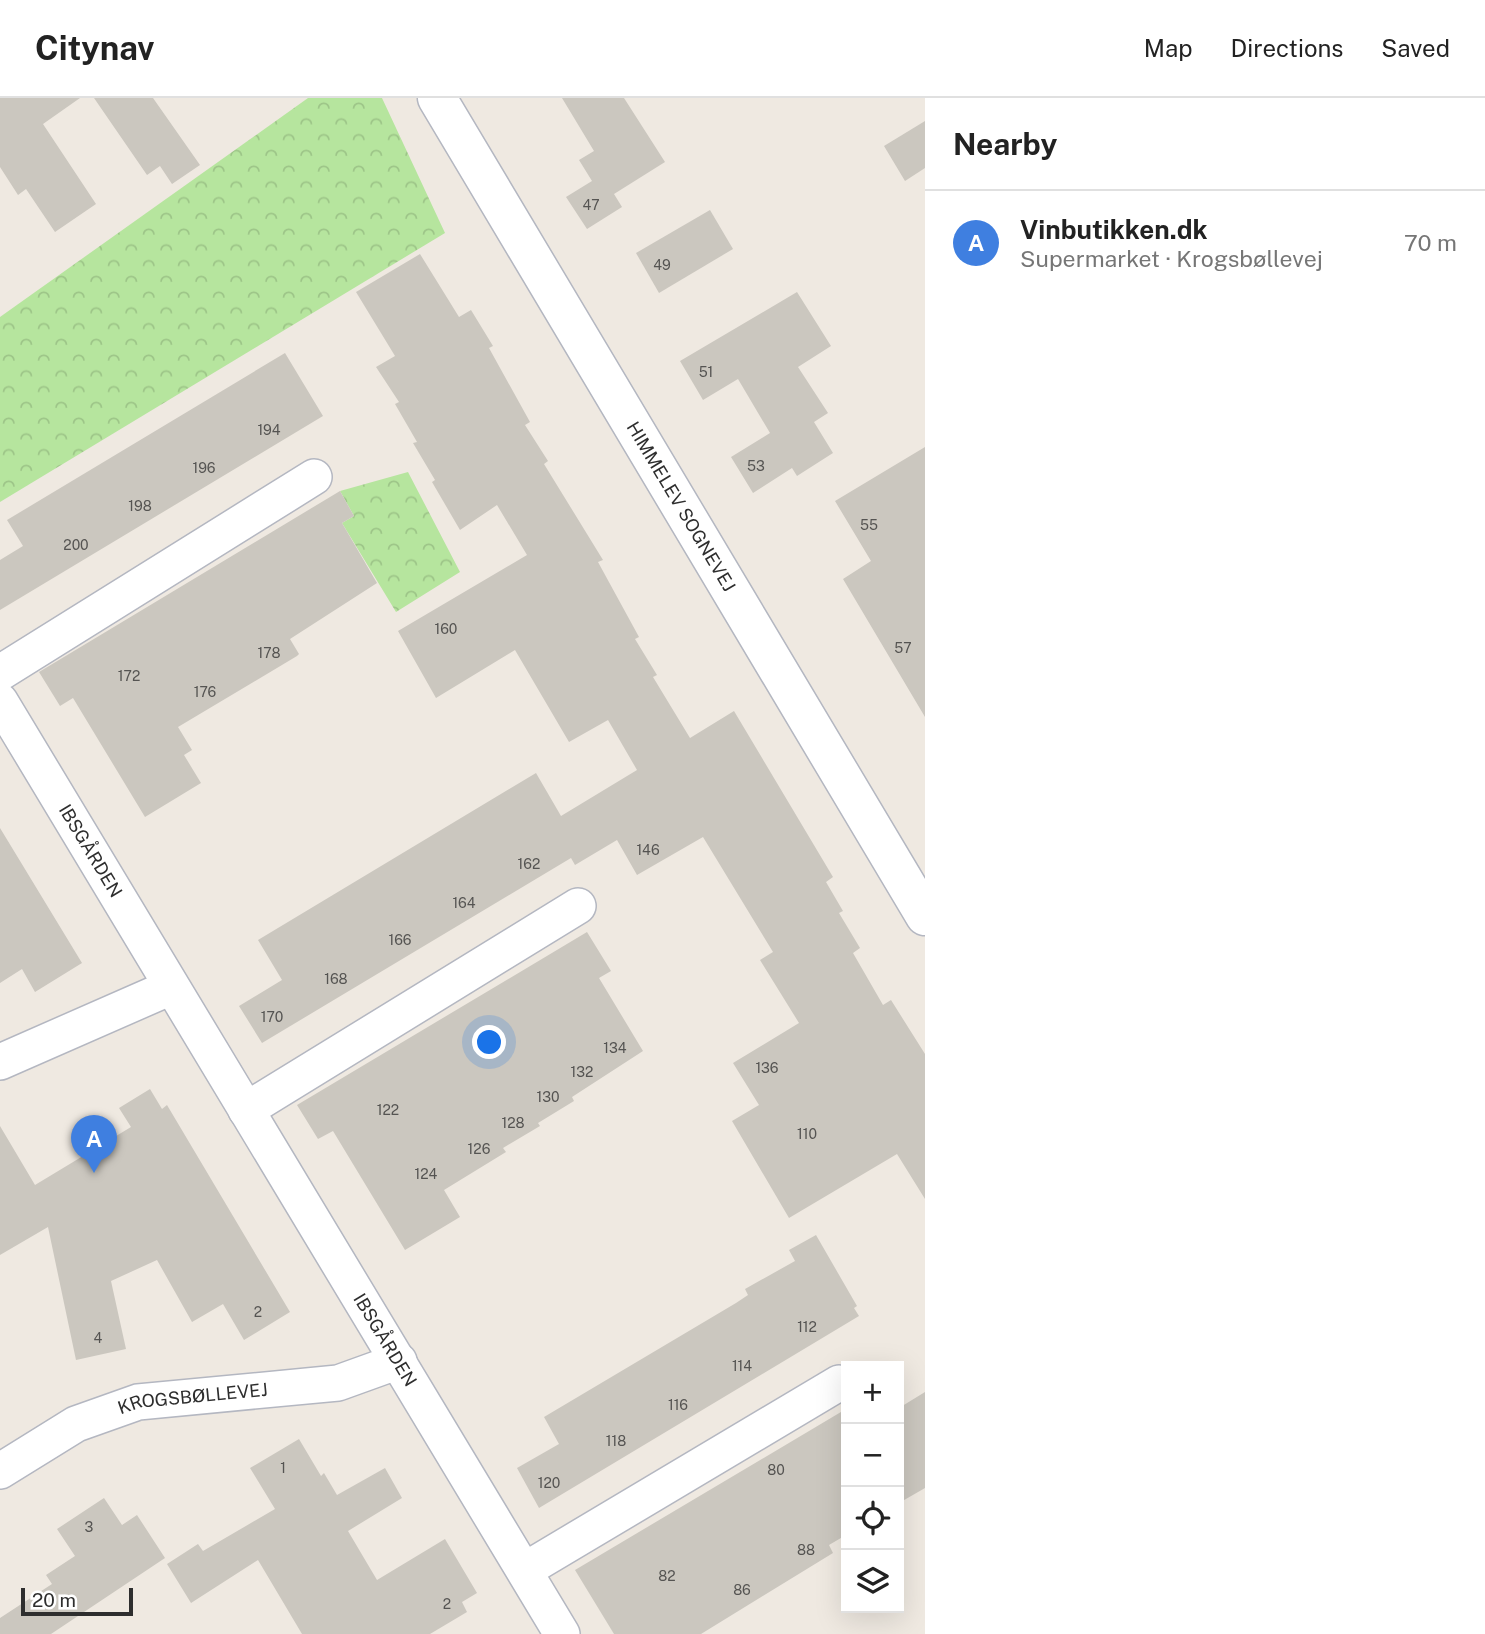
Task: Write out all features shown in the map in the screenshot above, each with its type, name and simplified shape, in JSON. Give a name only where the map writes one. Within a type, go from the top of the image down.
[{"type":"street","name":"HIMMELEV SOGNEVEJ","points":[[437,98],[925,916]]},
{"type":"street","points":[[0,673],[314,477]]},
{"type":"street","name":"IBSGÅRDEN","points":[[0,701],[562,1634]]},
{"type":"street","points":[[246,1110],[578,906]]},
{"type":"street","points":[[0,1062],[172,987]]},
{"type":"street","name":"KROGSBØLLEVEJ","points":[[0,1471],[76,1424],[138,1402],[338,1383],[399,1361]]},
{"type":"street","points":[[525,1570],[839,1383]]},
{"type":"green space","points":[[308,98],[382,98],[445,233],[0,502],[0,317]]},
{"type":"green space","points":[[408,472],[460,572],[396,612],[342,523],[354,516],[340,491]]},
{"type":"building","points":[[0,98],[80,98],[43,124],[96,204],[55,232],[26,189],[18,195],[0,167]]},
{"type":"building","points":[[94,98],[153,98],[200,165],[172,184],[160,166],[147,175]]},
{"type":"building","points":[[562,98],[624,98],[665,162],[614,194],[622,207],[587,229],[566,197],[592,181],[579,160],[594,151]]},
{"type":"building","points":[[925,121],[925,168],[905,181],[884,146]]},
{"type":"building","points":[[710,210],[733,249],[659,293],[636,253]]},
{"type":"building","points":[[420,254],[459,317],[471,310],[493,346],[489,348],[530,422],[525,425],[548,461],[544,464],[603,560],[598,562],[639,637],[635,639],[657,675],[653,677],[690,738],[734,711],[833,877],[826,882],[843,911],[839,913],[860,948],[853,953],[883,1005],[891,1000],[925,1054],[925,1199],[897,1154],[789,1218],[732,1121],[759,1105],[733,1063],[799,1023],[760,960],[773,952],[703,837],[637,875],[617,840],[575,865],[571,858],[262,1043],[239,1006],[282,980],[258,940],[536,773],[561,816],[637,770],[608,720],[569,742],[515,650],[436,698],[398,631],[527,555],[497,505],[460,530],[413,443],[417,442],[395,404],[399,402],[376,367],[395,356],[356,292]]},
{"type":"building","points":[[797,292],[831,346],[798,367],[828,413],[814,422],[833,453],[797,476],[792,468],[753,493],[731,457],[770,433],[738,379],[703,400],[680,361]]},
{"type":"building","points":[[285,353],[323,416],[0,610],[0,560],[23,546],[7,520]]},
{"type":"building","points":[[925,447],[925,717],[843,579],[871,561],[835,501]]},
{"type":"building","points":[[340,491],[354,516],[342,523],[377,583],[290,639],[299,654],[297,656],[178,727],[192,750],[184,755],[201,783],[145,817],[73,698],[60,706],[39,672]]},
{"type":"building","points":[[0,828],[82,963],[35,992],[22,969],[0,983]]},
{"type":"building","points":[[587,932],[611,971],[599,978],[643,1051],[572,1097],[574,1101],[503,1148],[506,1152],[444,1190],[460,1217],[405,1250],[333,1131],[318,1139],[297,1105]]},
{"type":"building","points":[[150,1089],[162,1109],[167,1105],[290,1312],[244,1340],[223,1304],[192,1322],[157,1260],[111,1281],[126,1349],[76,1360],[48,1227],[0,1255],[0,1126],[35,1185],[131,1127],[119,1108]]},
{"type":"building","points":[[816,1235],[857,1306],[854,1308],[859,1316],[539,1508],[517,1468],[559,1444],[544,1417],[748,1295],[745,1289],[795,1261],[789,1250]]},
{"type":"building","points":[[925,1392],[925,1488],[904,1500],[904,1424],[904,1405]]},
{"type":"building","points":[[841,1412],[841,1538],[829,1545],[833,1553],[701,1634],[614,1634],[575,1570]]},
{"type":"building","points":[[299,1439],[321,1476],[324,1473],[337,1495],[385,1468],[402,1498],[348,1531],[377,1580],[445,1539],[477,1593],[462,1602],[467,1612],[430,1634],[302,1634],[258,1560],[191,1603],[167,1564],[198,1544],[203,1551],[275,1509],[250,1468]]},
{"type":"building","points":[[104,1498],[122,1525],[137,1515],[165,1558],[51,1634],[0,1634],[0,1618],[52,1584],[46,1575],[75,1556],[57,1529]]},
{"type":"place","name":"Vinbutikken.dk","points":[[94,1173]]}]
